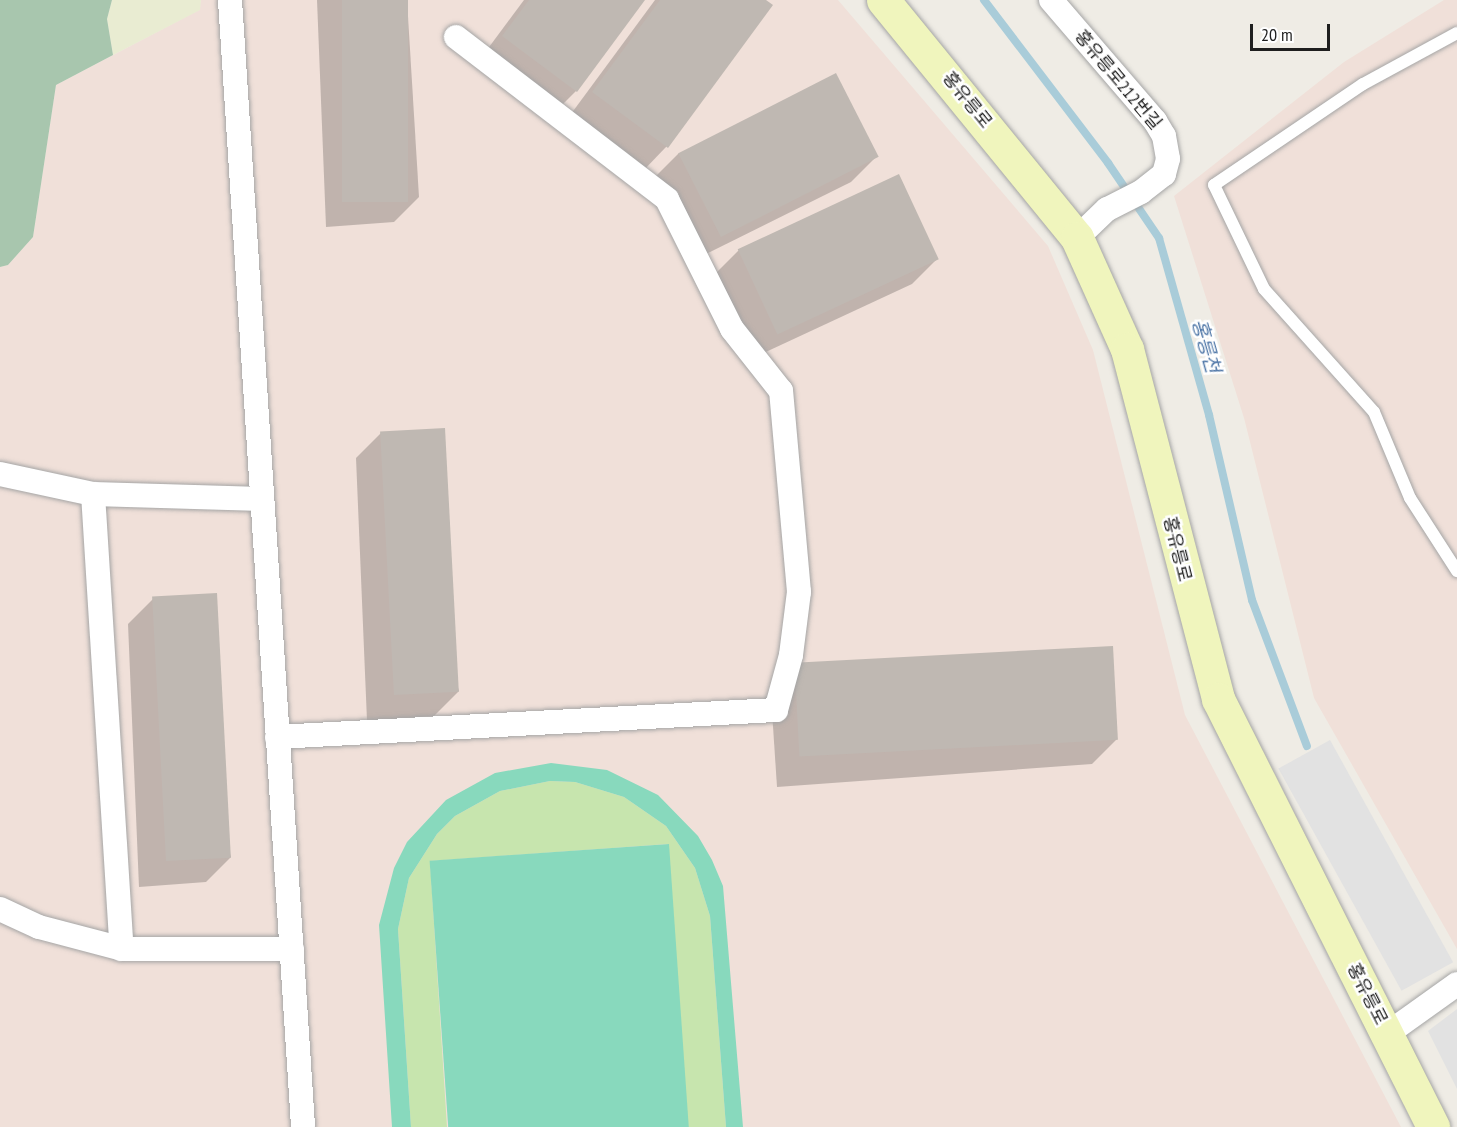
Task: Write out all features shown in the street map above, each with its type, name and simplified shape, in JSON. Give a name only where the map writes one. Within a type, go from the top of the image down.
[{"type":"street","points":[[230,0],[303,1127]]},
{"type":"street","name":"홍유릉로","points":[[883,0],[1077,238],[1127,349],[1218,699],[1398,1026],[1433,1127]]},
{"type":"street","name":"홍유릉로212번길","points":[[1051,0],[1164,136],[1167,165],[1164,174],[1141,192],[1115,205],[1077,238]]},
{"type":"street","points":[[277,737],[776,711],[791,655],[799,592],[781,391],[732,329],[667,198],[456,37]]},
{"type":"street","points":[[0,474],[93,494],[262,499]]},
{"type":"street","points":[[93,494],[122,949]]},
{"type":"street","points":[[0,909],[39,927],[122,949],[291,949]]},
{"type":"street","points":[[1398,1026],[1457,984]]},
{"type":"lane","points":[[1457,33],[1363,84],[1214,185],[1264,289],[1374,412],[1410,498],[1457,571]]},
{"type":"shaded area","points":[[201,0],[838,0],[1048,246],[1093,350],[1185,715],[1401,1127],[0,1127],[0,267],[8,265],[33,237],[56,85],[199,10]]},
{"type":"shaded area","points":[[1444,0],[1457,0],[1457,949],[1314,698],[1244,418],[1174,196],[1344,62]]},
{"type":"shaded area","points":[[1330,740],[1453,962],[1402,991],[1278,769]]},
{"type":"shaded area","points":[[1457,1009],[1457,1089],[1428,1031]]},
{"type":"green space","points":[[0,0],[112,0],[107,19],[113,55],[56,85],[33,237],[8,265],[0,267]]},
{"type":"green space","points":[[112,0],[201,0],[200,10],[113,55],[107,19]]},
{"type":"green space","points":[[551,763],[607,770],[658,795],[698,836],[712,860],[723,886],[743,1127],[726,1127],[710,916],[695,868],[666,826],[624,797],[575,782],[550,781],[500,791],[455,816],[437,834],[409,878],[398,929],[411,1127],[392,1127],[379,925],[394,868],[407,842],[446,800],[495,773]]},
{"type":"green space","points":[[550,781],[575,782],[624,797],[666,826],[695,868],[710,916],[726,1127],[687,1127],[668,844],[430,861],[447,1127],[411,1127],[398,929],[409,878],[437,834],[455,816],[500,791]]},
{"type":"green space","points":[[669,844],[689,1127],[448,1127],[430,861]]},
{"type":"building","points":[[342,0],[408,0],[408,202],[342,202]]},
{"type":"building","points":[[529,0],[645,0],[577,92],[502,36]]},
{"type":"building","points":[[660,0],[766,0],[773,5],[668,148],[592,92]]},
{"type":"building","points":[[836,73],[879,157],[721,237],[678,153]]},
{"type":"building","points":[[899,174],[939,259],[777,334],[738,249]]},
{"type":"building","points":[[445,428],[459,692],[394,695],[380,431]]},
{"type":"building","points":[[217,593],[231,858],[166,861],[152,596]]},
{"type":"building","points":[[1113,646],[1118,740],[799,757],[794,663]]},
{"type":"waterway","name":"홍릉천","points":[[984,0],[1108,163],[1159,238],[1209,415],[1252,600],[1307,746]]}]
